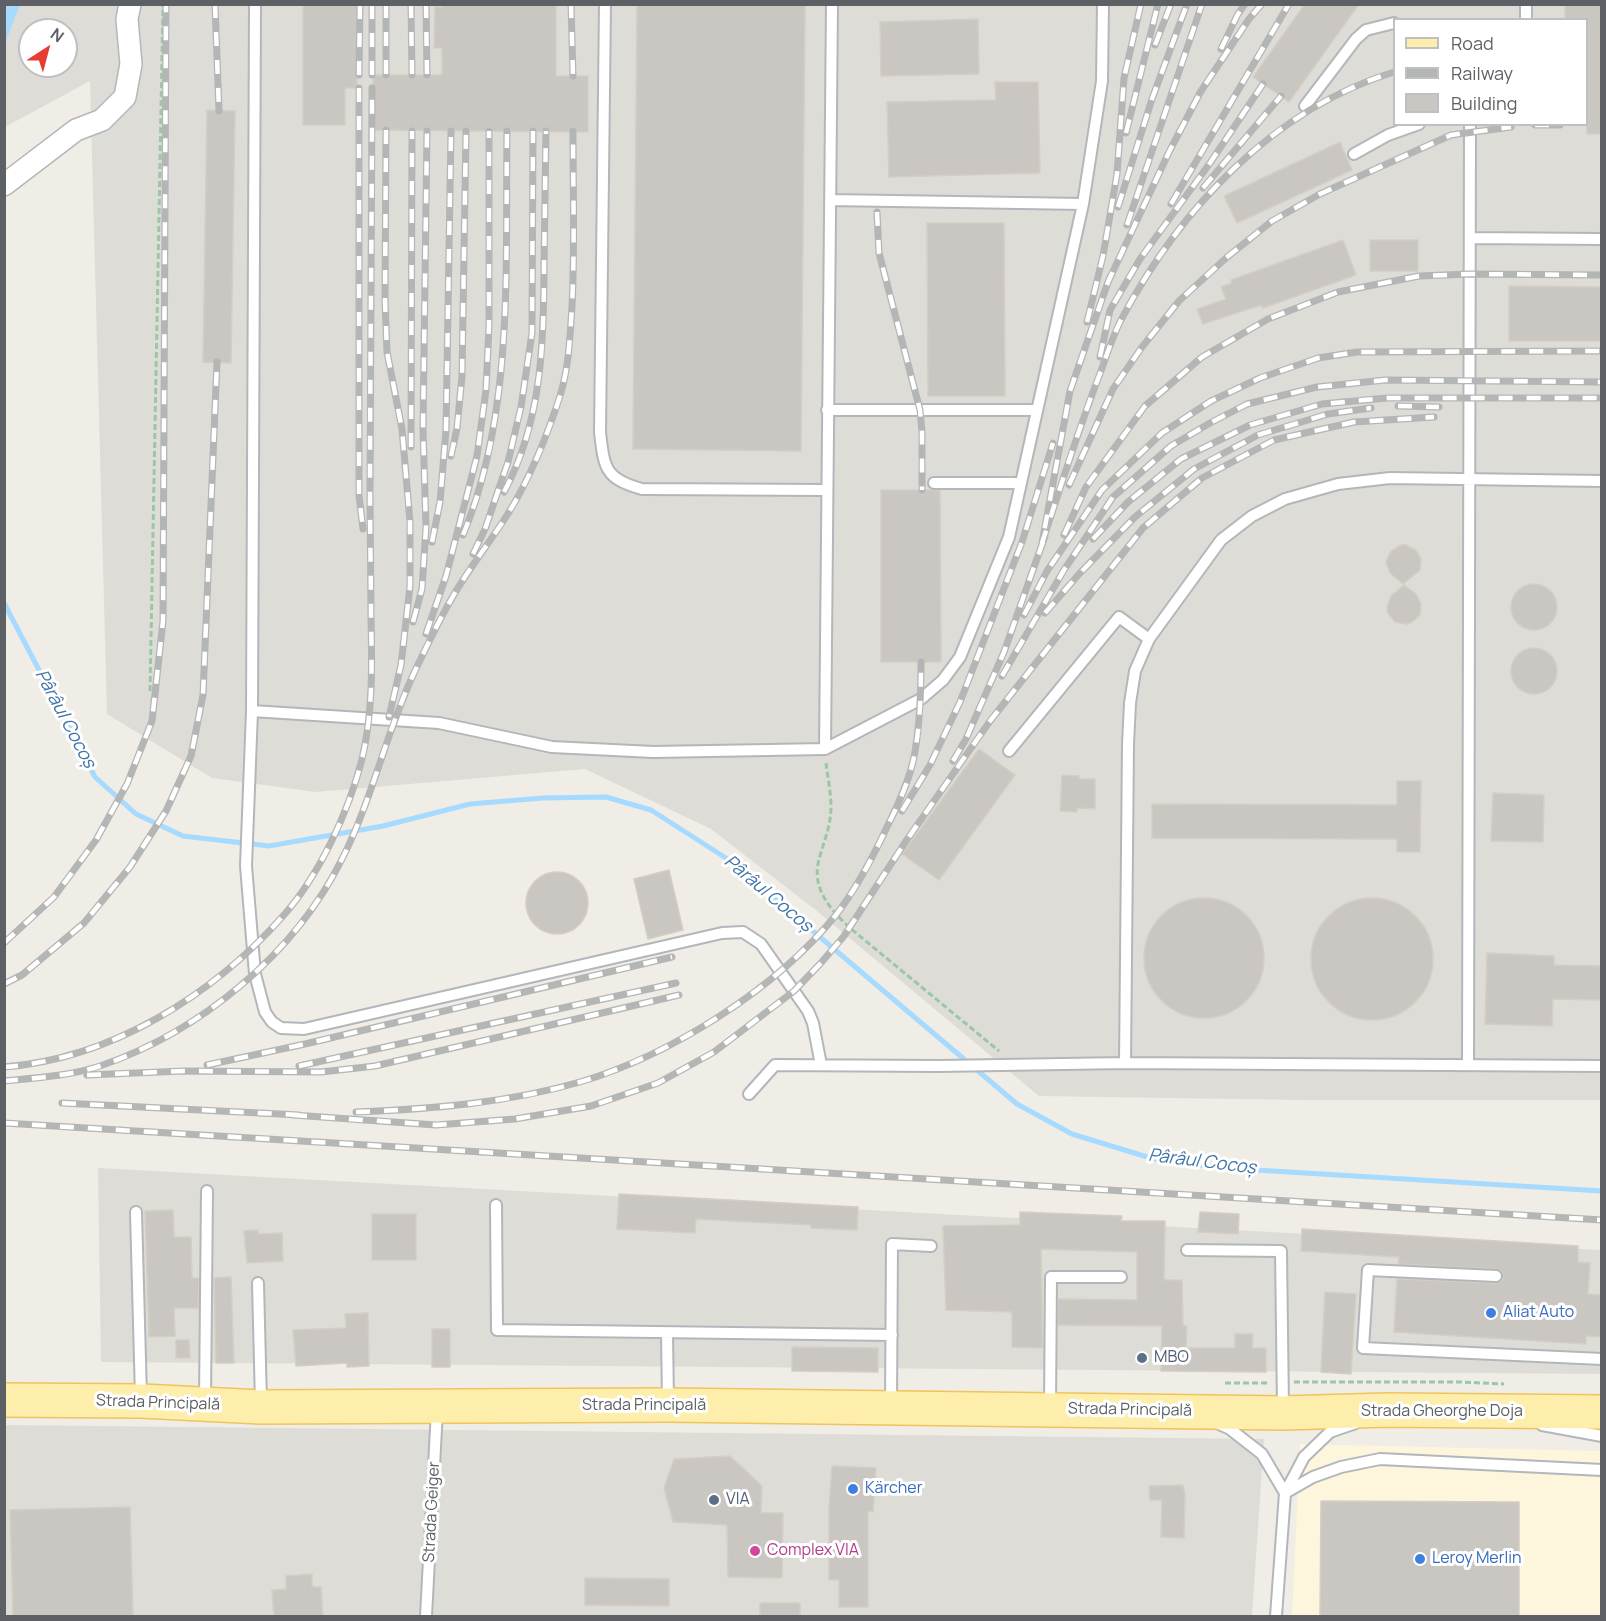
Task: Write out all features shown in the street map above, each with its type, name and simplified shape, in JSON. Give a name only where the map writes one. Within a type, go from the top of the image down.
[{"type":"main road","name":"Strada Principală","points":[[4,1400],[141,1401],[261,1407],[668,1405],[1050,1408],[1283,1413]]},
{"type":"main road","name":"Strada Gheorghe Doja","points":[[1283,1413],[1388,1410],[1602,1412]]},
{"type":"street","points":[[4,185],[76,130],[102,120],[125,97],[131,64],[128,20],[130,4]]},
{"type":"lane","points":[[255,4],[252,711],[246,866],[255,974],[265,1012],[272,1022],[281,1028],[304,1029],[732,931],[743,932],[761,944],[808,1011],[813,1023],[821,1065]]},
{"type":"lane","points":[[605,4],[600,432],[608,472],[622,483],[642,489],[826,490]]},
{"type":"lane","points":[[825,749],[832,4]]},
{"type":"lane","points":[[252,711],[439,723],[552,747],[653,752],[825,749],[921,699],[943,680],[960,657],[1009,537],[1083,204],[1102,81],[1103,4]]},
{"type":"lane","points":[[1305,105],[1356,39],[1366,30],[1393,23]]},
{"type":"lane","points":[[1354,154],[1388,135],[1413,126]]},
{"type":"lane","points":[[1468,1065],[1470,126]]},
{"type":"lane","points":[[830,200],[1083,204]]},
{"type":"lane","points":[[1471,238],[1602,239]]},
{"type":"lane","points":[[827,410],[1036,410]]},
{"type":"lane","points":[[1125,1063],[1129,714],[1135,671],[1149,639],[1221,540],[1252,516],[1285,500],[1338,484],[1390,478],[1602,481]]},
{"type":"lane","points":[[934,483],[1020,483]]},
{"type":"lane","points":[[1009,751],[1119,617],[1149,639]]},
{"type":"lane","points":[[749,1094],[775,1065],[939,1066],[1125,1063],[1602,1066]]},
{"type":"lane","points":[[205,1405],[207,1191]]},
{"type":"lane","points":[[496,1205],[497,1330],[892,1335]]},
{"type":"lane","points":[[136,1212],[141,1401]]},
{"type":"lane","points":[[891,1407],[892,1244],[931,1246]]},
{"type":"lane","points":[[1187,1250],[1281,1251],[1283,1413]]},
{"type":"lane","points":[[1496,1276],[1368,1270],[1363,1348],[1602,1359]]},
{"type":"lane","points":[[1050,1408],[1051,1277],[1121,1277]]},
{"type":"lane","points":[[258,1283],[261,1407]]},
{"type":"lane","points":[[667,1333],[668,1405]]},
{"type":"lane","name":"Strada Geiger","points":[[426,1617],[437,1407]]},
{"type":"lane","points":[[1187,1410],[1230,1429],[1262,1454],[1285,1493]]},
{"type":"lane","points":[[1276,1617],[1285,1493],[1304,1457],[1330,1432],[1388,1410]]},
{"type":"lane","points":[[1480,1412],[1602,1436]]},
{"type":"lane","points":[[1285,1493],[1313,1477],[1341,1467],[1380,1459],[1602,1470]]},
{"type":"path","points":[[150,691],[163,4]]},
{"type":"path","points":[[825,749],[831,815],[818,866],[819,887],[827,903],[850,928],[999,1051]]},
{"type":"shaded area","points":[[5,5],[1601,5],[1601,1100],[1305,1100],[1039,1096],[817,911],[711,829],[585,769],[316,792],[212,778],[107,714],[90,81],[5,127]]},
{"type":"shaded area","points":[[98,1168],[1601,1250],[1601,1374],[101,1362]]},
{"type":"shaded area","points":[[5,1425],[1264,1439],[1252,1616],[5,1616]]},
{"type":"shaded area","points":[[1300,1444],[1601,1451],[1601,1616],[1292,1616]]},
{"type":"water","points":[[4,5],[20,5],[5,43]]},
{"type":"building","points":[[303,4],[357,4],[357,88],[345,88],[345,125],[303,125]]},
{"type":"building","points":[[442,4],[556,4],[556,76],[588,76],[588,132],[373,130],[373,75],[442,75],[442,48],[434,48],[435,7],[442,7]]},
{"type":"building","points":[[637,4],[805,5],[801,451],[633,449]]},
{"type":"building","points":[[1305,4],[1359,4],[1289,102],[1253,77]]},
{"type":"building","points":[[1565,4],[1602,4],[1602,134],[1587,134],[1588,18],[1565,18]]},
{"type":"building","points":[[978,19],[979,74],[881,76],[880,22]]},
{"type":"building","points":[[995,82],[1038,82],[1040,173],[889,177],[887,102],[996,100]]},
{"type":"building","points":[[207,110],[235,111],[231,363],[203,362]]},
{"type":"building","points":[[1340,142],[1352,170],[1237,223],[1224,196]]},
{"type":"building","points":[[927,223],[1004,223],[1005,396],[928,396]]},
{"type":"building","points":[[1343,240],[1356,275],[1263,308],[1261,305],[1203,324],[1197,309],[1226,299],[1221,287],[1232,283],[1231,280]]},
{"type":"building","points":[[1370,240],[1418,240],[1418,271],[1370,271]]},
{"type":"building","points":[[1509,286],[1602,287],[1602,341],[1509,341]]},
{"type":"building","points":[[881,490],[940,490],[941,662],[881,662]]},
{"type":"building","points":[[1401,545],[1416,550],[1421,559],[1420,570],[1403,584],[1390,573],[1386,562],[1391,551]]},
{"type":"building","points":[[1534,584],[1550,591],[1557,607],[1550,623],[1534,630],[1518,623],[1511,607],[1518,591]]},
{"type":"building","points":[[1404,585],[1416,594],[1421,604],[1420,615],[1407,624],[1395,622],[1388,613],[1387,607],[1391,596]]},
{"type":"building","points":[[1534,648],[1550,655],[1557,671],[1550,687],[1534,694],[1518,687],[1511,671],[1518,655]]},
{"type":"building","points":[[979,749],[1015,775],[939,880],[902,854]]},
{"type":"building","points":[[1062,775],[1079,776],[1079,779],[1095,779],[1095,809],[1077,808],[1077,812],[1060,811]]},
{"type":"building","points":[[1397,781],[1421,781],[1420,852],[1397,852],[1397,839],[1152,838],[1152,804],[1397,805]]},
{"type":"building","points":[[1493,793],[1544,795],[1543,842],[1491,841]]},
{"type":"building","points":[[669,870],[683,930],[648,939],[634,879]]},
{"type":"building","points":[[557,872],[569,874],[579,881],[586,891],[588,903],[586,915],[579,925],[569,932],[557,934],[545,932],[535,925],[528,915],[526,903],[528,891],[535,881],[545,874]]},
{"type":"building","points":[[1204,898],[1227,902],[1247,915],[1260,935],[1264,958],[1260,981],[1247,1001],[1227,1014],[1204,1018],[1181,1014],[1161,1001],[1148,981],[1144,958],[1148,935],[1161,915],[1181,902]]},
{"type":"building","points":[[1372,898],[1395,903],[1406,908],[1415,916],[1423,925],[1428,936],[1433,959],[1428,982],[1423,993],[1415,1002],[1406,1010],[1395,1015],[1372,1020],[1349,1015],[1338,1010],[1329,1002],[1321,993],[1316,982],[1311,959],[1316,936],[1321,925],[1329,916],[1338,908],[1349,903]]},
{"type":"building","points":[[1487,953],[1554,956],[1554,965],[1602,966],[1602,1000],[1553,999],[1552,1026],[1485,1024]]},
{"type":"building","points":[[619,1194],[858,1207],[857,1230],[811,1228],[811,1225],[696,1219],[695,1233],[617,1229]]},
{"type":"building","points":[[173,1210],[174,1237],[191,1237],[192,1278],[199,1278],[198,1308],[174,1308],[175,1336],[149,1337],[145,1211]]},
{"type":"building","points":[[1020,1212],[1122,1216],[1121,1221],[1165,1221],[1164,1280],[1182,1280],[1183,1326],[1187,1326],[1186,1348],[1235,1348],[1235,1334],[1253,1334],[1252,1348],[1266,1348],[1266,1372],[1161,1371],[1162,1326],[1058,1325],[1058,1299],[1137,1300],[1137,1252],[1041,1249],[1043,1348],[1012,1347],[1012,1312],[946,1310],[943,1226],[1020,1225]]},
{"type":"building","points":[[1200,1212],[1239,1214],[1238,1234],[1198,1232]]},
{"type":"building","points":[[372,1214],[416,1214],[416,1260],[372,1260]]},
{"type":"building","name":"Aliat Auto","points":[[1302,1229],[1578,1246],[1578,1262],[1590,1263],[1588,1294],[1602,1295],[1602,1337],[1586,1336],[1586,1344],[1394,1332],[1397,1279],[1496,1283],[1503,1280],[1502,1272],[1496,1269],[1398,1264],[1399,1257],[1301,1251]]},
{"type":"building","points":[[258,1230],[258,1234],[282,1233],[283,1261],[247,1263],[244,1231]]},
{"type":"building","points":[[231,1277],[234,1363],[216,1363],[214,1278]]},
{"type":"building","points":[[1325,1292],[1356,1294],[1351,1374],[1321,1372]]},
{"type":"building","points":[[368,1313],[369,1366],[347,1367],[347,1363],[296,1366],[293,1330],[346,1328],[345,1314]]},
{"type":"building","points":[[432,1329],[450,1329],[450,1367],[432,1367]]},
{"type":"building","points":[[176,1340],[189,1340],[190,1358],[176,1358]]},
{"type":"building","points":[[792,1347],[878,1348],[878,1372],[792,1371]]},
{"type":"building","name":"VIA","points":[[730,1456],[762,1486],[761,1513],[783,1513],[782,1578],[728,1577],[727,1525],[673,1522],[664,1488],[674,1459]]},
{"type":"building","points":[[832,1466],[876,1468],[873,1512],[868,1511],[868,1607],[839,1607],[839,1580],[829,1580],[829,1509]]},
{"type":"building","points":[[1183,1485],[1185,1495],[1184,1538],[1161,1537],[1162,1500],[1150,1500],[1149,1486]]},
{"type":"building","name":"Leroy Merlin","points":[[1321,1501],[1519,1502],[1519,1617],[1320,1617]]},
{"type":"building","points":[[130,1507],[133,1617],[13,1617],[10,1510]]},
{"type":"building","points":[[312,1574],[312,1587],[321,1587],[323,1617],[274,1617],[272,1590],[286,1589],[286,1576]]},
{"type":"building","points":[[585,1578],[669,1579],[669,1606],[585,1605]]},
{"type":"building","points":[[760,1603],[800,1603],[800,1617],[760,1617]]},
{"type":"waterway","name":"Pârâul Cocoș","points":[[4,603],[95,777],[136,814],[183,836],[269,846],[383,826],[470,804],[543,798],[606,797],[651,810],[729,860],[1017,1104],[1072,1134],[1154,1159],[1223,1168],[1602,1191]]},
{"type":"railway","points":[[4,943],[54,897],[96,840],[127,784],[152,721],[163,621],[166,4]]},
{"type":"railway","points":[[215,4],[219,111]]},
{"type":"railway","points":[[359,75],[360,4]]},
{"type":"railway","points":[[372,4],[372,75]]},
{"type":"railway","points":[[386,4],[386,75]]},
{"type":"railway","points":[[411,4],[412,75]]},
{"type":"railway","points":[[426,4],[427,75]]},
{"type":"railway","points":[[571,4],[573,76]]},
{"type":"railway","points":[[1087,322],[1103,256],[1117,174],[1124,78],[1141,4]]},
{"type":"railway","points":[[1126,133],[1158,4]]},
{"type":"railway","points":[[1155,45],[1171,4]]},
{"type":"railway","points":[[1118,207],[1152,99],[1187,4]]},
{"type":"railway","points":[[1127,225],[1202,4]]},
{"type":"railway","points":[[1221,49],[1245,4]]},
{"type":"railway","points":[[1262,4],[1249,19],[1201,91],[1170,150],[1108,282],[1070,391],[1042,543],[1115,332],[1144,279],[1171,240],[1201,203],[1234,169],[1270,138],[1308,111],[1350,89],[1393,72]]},
{"type":"railway","points":[[1171,204],[1289,4]]},
{"type":"railway","points":[[1100,357],[1110,310],[1140,259],[1210,163],[1263,84]]},
{"type":"railway","points":[[359,88],[359,495],[363,529]]},
{"type":"railway","points":[[4,1067],[44,1061],[83,1051],[121,1037],[157,1018],[225,972],[283,916],[309,882],[331,842],[349,800],[366,742],[371,689],[372,88]]},
{"type":"railway","points":[[1203,188],[1281,96]]},
{"type":"railway","points":[[1069,485],[1113,389],[1142,347],[1179,301],[1226,258],[1272,221],[1320,194],[1451,135],[1511,127]]},
{"type":"railway","points":[[386,130],[387,352],[402,429],[410,522],[410,586],[401,665],[389,717]]},
{"type":"railway","points":[[411,447],[412,131]]},
{"type":"railway","points":[[413,622],[422,589],[426,527],[423,429],[427,131]]},
{"type":"railway","points":[[432,542],[440,502],[446,430],[451,131]]},
{"type":"railway","points":[[451,456],[457,428],[462,376],[466,131]]},
{"type":"railway","points":[[426,634],[446,576],[477,456],[486,390],[489,326],[489,131]]},
{"type":"railway","points":[[463,535],[480,487],[492,438],[499,387],[506,284],[507,131]]},
{"type":"railway","points":[[473,554],[485,529],[508,462],[521,407],[532,333],[533,131]]},
{"type":"railway","points":[[504,492],[517,465],[526,438],[538,381],[543,323],[546,131]]},
{"type":"railway","points":[[4,1081],[52,1076],[100,1066],[173,1033],[208,1011],[241,985],[298,927],[322,894],[353,837],[414,673],[452,598],[509,512],[524,484],[544,441],[560,396],[567,363],[572,306],[573,131]]},
{"type":"railway","points":[[877,212],[879,253],[920,410],[922,490]]},
{"type":"railway","points":[[1064,535],[1086,487],[1145,406],[1202,357],[1268,319],[1338,292],[1419,276],[1602,275]]},
{"type":"railway","points":[[1024,615],[1047,571],[1102,490],[1162,433],[1211,401],[1260,378],[1318,358],[1357,352],[1602,351]]},
{"type":"railway","points":[[4,984],[22,975],[84,923],[130,867],[166,811],[191,756],[203,695],[217,362]]},
{"type":"railway","points":[[1002,676],[1064,570],[1113,497],[1171,446],[1247,404],[1317,387],[1385,380],[1602,382]]},
{"type":"railway","points":[[1093,539],[1128,502],[1181,459],[1250,425],[1322,404],[1387,398],[1602,398]]},
{"type":"railway","points":[[1398,406],[1439,407]]},
{"type":"railway","points":[[1045,613],[1080,573],[1135,517],[1194,469],[1258,435],[1328,414],[1371,408]]},
{"type":"railway","points":[[293,1115],[436,1125],[515,1119],[591,1106],[658,1083],[714,1052],[794,991],[844,936],[906,841],[990,721],[1143,528],[1202,478],[1274,440],[1354,422],[1434,417]]},
{"type":"railway","points":[[902,811],[930,765],[960,702],[1022,542],[1053,443]]},
{"type":"railway","points":[[953,761],[966,739],[1004,652],[1045,536]]},
{"type":"railway","points":[[356,1112],[469,1104],[525,1095],[580,1082],[615,1070],[685,1037],[753,993],[812,942],[836,915],[857,884],[875,851],[906,785],[912,766],[919,722],[921,662]]},
{"type":"railway","points":[[207,1065],[672,957]]},
{"type":"railway","points":[[299,1066],[676,983]]},
{"type":"railway","points":[[87,1075],[184,1071],[321,1072],[375,1066],[679,995]]},
{"type":"railway","points":[[62,1103],[299,1115]]},
{"type":"railway","points":[[4,1123],[1602,1220]]},
{"type":"place","name":"Aliat Auto","points":[[1491,1313]]},
{"type":"place","name":"MBO","points":[[1142,1358]]},
{"type":"place","name":"Kärcher","points":[[853,1489]]},
{"type":"place","name":"VIA","points":[[714,1500]]},
{"type":"place","name":"Complex VIA","points":[[755,1551]]},
{"type":"place","name":"Leroy Merlin","points":[[1420,1559]]}]
